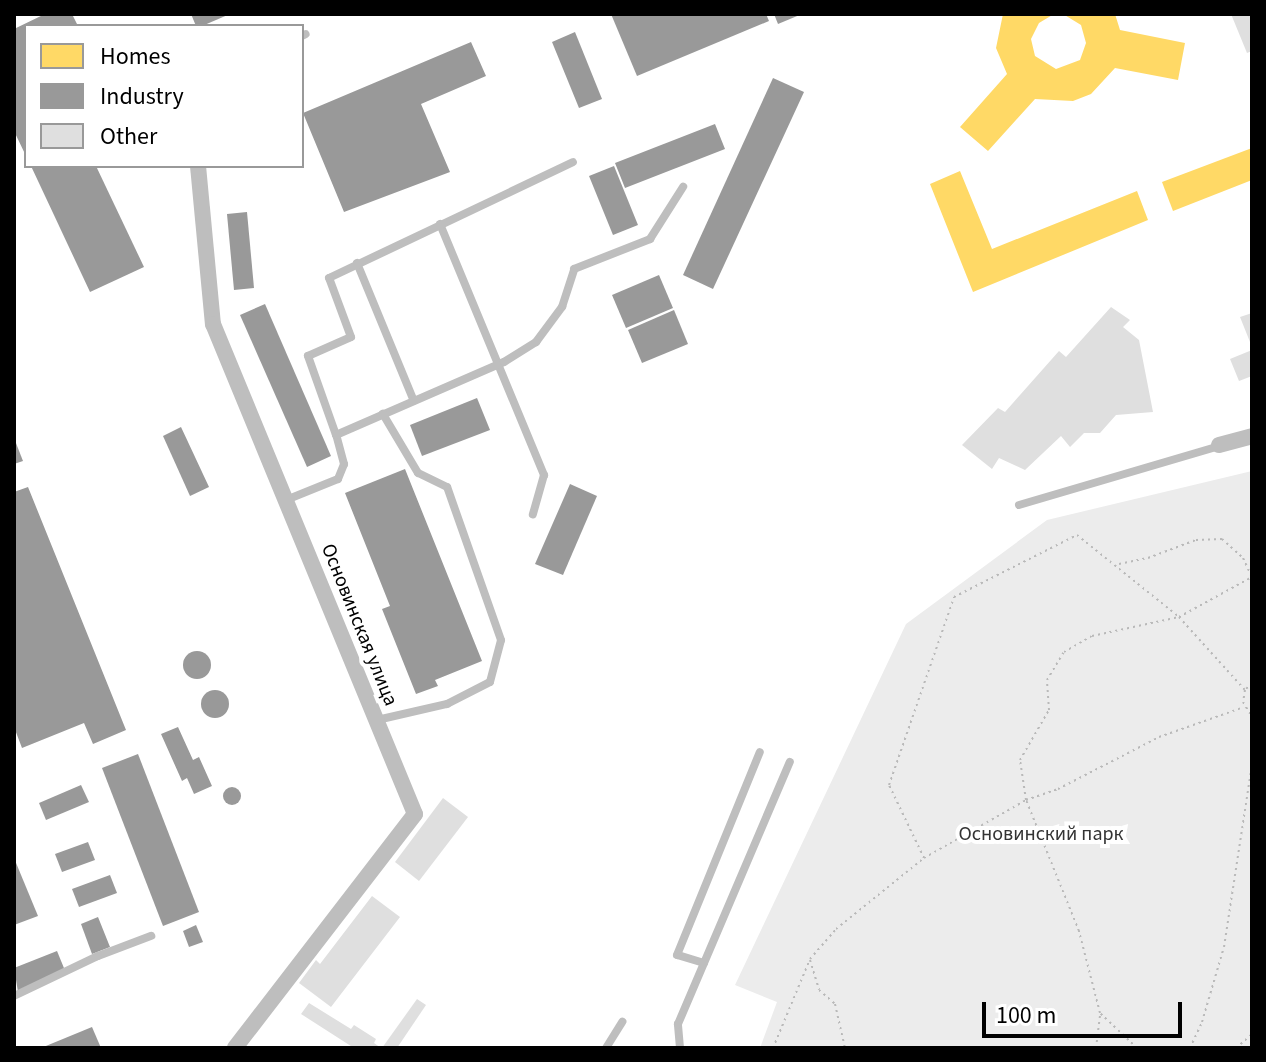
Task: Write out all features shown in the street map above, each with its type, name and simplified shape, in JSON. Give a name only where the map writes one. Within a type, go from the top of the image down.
[{"type":"street","name":"Основинская улица","points":[[198,168],[213,324],[415,814],[235,1048]]},
{"type":"street","points":[[1219,445],[1252,436]]},
{"type":"lane","points":[[286,500],[338,479],[344,464],[308,356],[351,337],[329,278],[573,162]]},
{"type":"lane","points":[[336,435],[496,366],[536,342],[562,307],[574,269],[650,239],[683,187]]},
{"type":"lane","points":[[440,224],[496,366],[544,475],[533,514]]},
{"type":"lane","points":[[357,263],[414,401]]},
{"type":"lane","points":[[376,720],[447,704],[490,682],[501,640],[447,487],[418,473],[383,414]]},
{"type":"lane","points":[[1019,505],[1219,445]]},
{"type":"lane","points":[[704,963],[677,955],[760,752]]},
{"type":"lane","points":[[680,1048],[678,1024],[790,762]]},
{"type":"lane","points":[[14,996],[151,936]]},
{"type":"lane","points":[[606,1048],[622,1022]]},
{"type":"path","points":[[924,858],[889,785],[954,597],[1077,535],[1118,564],[1179,617],[1245,690]]},
{"type":"path","points":[[1096,1048],[1100,1013],[1079,931],[1026,800],[1020,760],[1049,710],[1047,680],[1064,652],[1092,636],[1179,617],[1252,577],[1243,558],[1222,539],[1196,540],[1148,558],[1118,564]]},
{"type":"path","points":[[1252,683],[1245,690],[1244,707],[1252,717]]},
{"type":"path","points":[[773,1048],[810,959],[836,929],[924,858],[1026,800],[1058,789],[1159,737],[1244,707]]},
{"type":"path","points":[[1190,1048],[1202,1022],[1224,947],[1252,765]]},
{"type":"path","points":[[810,959],[819,990],[835,1004],[845,1048]]},
{"type":"path","points":[[1100,1013],[1137,1048]]},
{"type":"path","points":[[1236,1048],[1252,1034]]},
{"type":"green space","name":"Основинский парк","points":[[1252,471],[1252,1048],[760,1048],[777,1002],[735,985],[906,624],[1047,520]]},
{"type":"building: Homes","points":[[1003,14],[1054,14],[1039,23],[1031,39],[1035,56],[1056,69],[1080,60],[1086,43],[1081,25],[1063,14],[1115,14],[1120,30],[1185,43],[1178,80],[1115,68],[1091,94],[1073,101],[1035,99],[988,151],[960,127],[1007,74],[996,48]]},
{"type":"building: Homes","points":[[1252,148],[1252,180],[1173,211],[1162,182]]},
{"type":"building: Homes","points":[[960,171],[992,249],[1137,191],[1148,220],[973,292],[930,184]]},
{"type":"building: Industry","points":[[45,14],[72,14],[77,24],[24,24]]},
{"type":"building: Industry","points":[[191,14],[230,14],[207,24],[195,24]]},
{"type":"building: Industry","points":[[611,14],[766,14],[769,21],[637,76]]},
{"type":"building: Industry","points":[[774,14],[802,14],[778,24]]},
{"type":"building: Industry","points":[[24,24],[24,152],[14,131],[14,29]]},
{"type":"building: Industry","points":[[575,32],[602,99],[579,108],[552,42]]},
{"type":"building: Industry","points":[[471,42],[486,76],[421,104],[450,172],[344,212],[304,113]]},
{"type":"building: Industry","points":[[773,78],[804,92],[713,289],[683,275]]},
{"type":"building: Industry","points":[[715,124],[725,149],[625,188],[615,163]]},
{"type":"building: Industry","points":[[614,166],[638,225],[613,235],[589,176]]},
{"type":"building: Industry","points":[[32,168],[97,168],[144,267],[90,292]]},
{"type":"building: Industry","points":[[247,212],[254,288],[234,290],[227,214]]},
{"type":"building: Industry","points":[[659,275],[673,308],[626,328],[612,295]]},
{"type":"building: Industry","points":[[265,304],[331,456],[307,467],[240,315]]},
{"type":"building: Industry","points":[[674,310],[688,344],[642,363],[628,330]]},
{"type":"building: Industry","points":[[477,398],[490,430],[422,456],[410,425]]},
{"type":"building: Industry","points":[[181,427],[209,487],[190,496],[163,436]]},
{"type":"building: Industry","points":[[14,438],[23,461],[14,464]]},
{"type":"building: Industry","points":[[405,469],[482,661],[435,680],[438,686],[416,694],[382,609],[390,606],[345,493]]},
{"type":"building: Industry","points":[[570,484],[597,496],[563,575],[535,564]]},
{"type":"building: Industry","points":[[28,487],[126,730],[93,744],[84,723],[22,748],[14,727],[14,492]]},
{"type":"building: Industry","points":[[197,651],[207,655],[211,665],[207,675],[197,679],[187,675],[183,665],[187,655]]},
{"type":"building: Industry","points":[[215,690],[225,694],[229,704],[225,714],[215,718],[205,714],[201,704],[205,694]]},
{"type":"building: Industry","points":[[178,727],[193,760],[199,757],[212,786],[194,794],[187,778],[182,781],[161,734]]},
{"type":"building: Industry","points":[[138,754],[199,912],[163,926],[102,768]]},
{"type":"building: Industry","points":[[81,785],[89,802],[46,820],[39,803]]},
{"type":"building: Industry","points":[[232,787],[241,796],[232,805],[223,796]]},
{"type":"building: Industry","points":[[88,842],[95,860],[62,872],[55,854]]},
{"type":"building: Industry","points":[[14,858],[38,916],[14,925]]},
{"type":"building: Industry","points":[[110,875],[117,893],[79,907],[72,889]]},
{"type":"building: Industry","points":[[98,917],[110,947],[92,954],[81,924]]},
{"type":"building: Industry","points":[[196,925],[203,942],[189,947],[183,931]]},
{"type":"building: Industry","points":[[57,951],[66,973],[18,992],[14,968]]},
{"type":"building: Industry","points":[[92,1027],[101,1048],[41,1048]]},
{"type":"building: Other","points":[[1231,14],[1252,14],[1252,51],[1247,53]]},
{"type":"building: Other","points":[[1111,307],[1130,320],[1123,327],[1139,340],[1153,412],[1116,415],[1100,433],[1084,433],[1070,447],[1061,436],[1025,470],[999,458],[992,469],[962,445],[998,408],[1005,412],[1059,351],[1066,357]]},
{"type":"building: Other","points":[[1252,313],[1252,347],[1240,317]]},
{"type":"building: Other","points":[[1252,350],[1252,376],[1239,381],[1230,359]]},
{"type":"building: Other","points":[[443,798],[468,817],[419,881],[395,862]]},
{"type":"building: Other","points":[[372,896],[400,917],[331,1007],[299,983],[316,960],[320,964]]},
{"type":"building: Other","points":[[417,999],[426,1005],[397,1048],[382,1048]]},
{"type":"building: Other","points":[[309,1003],[351,1029],[354,1025],[376,1039],[374,1043],[381,1048],[354,1048],[301,1014]]}]
